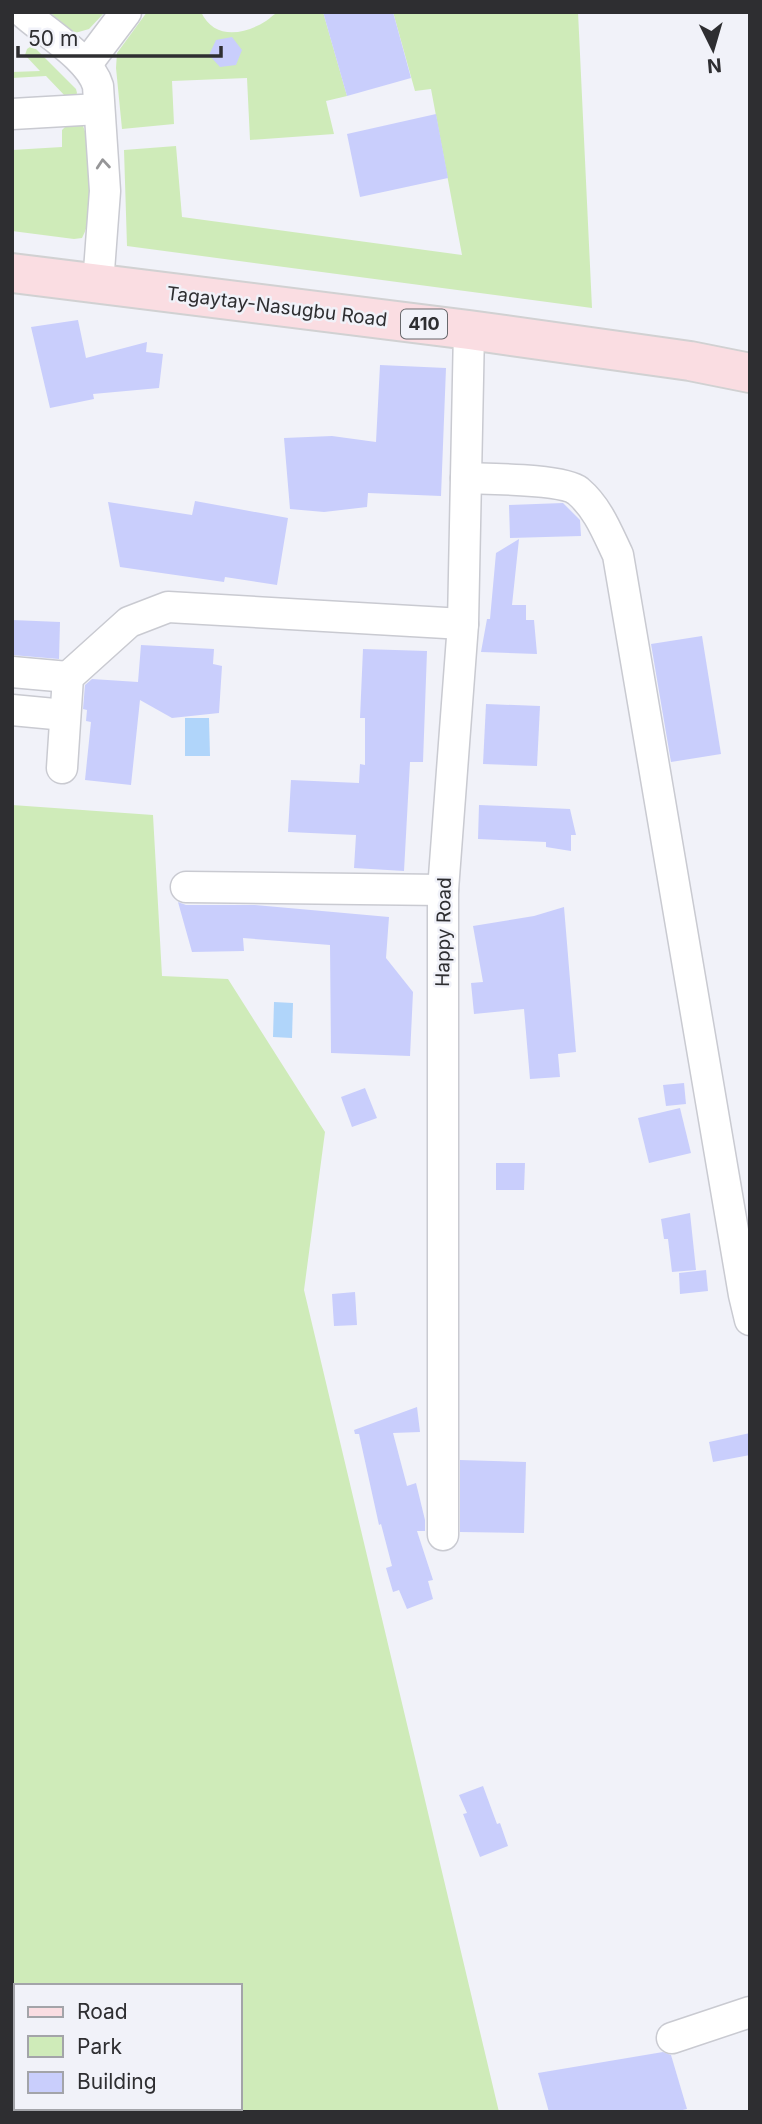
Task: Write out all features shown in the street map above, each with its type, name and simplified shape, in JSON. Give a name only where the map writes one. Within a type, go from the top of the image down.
[{"type":"main road","name":"Tagaytay-Nasugbu Road","points":[[12,273],[469,330],[690,361],[750,373]]},
{"type":"street","points":[[23,12],[86,65],[95,77],[106,191],[98,284]]},
{"type":"street","points":[[86,65],[126,12]]},
{"type":"street","points":[[12,34],[46,32]]},
{"type":"street","points":[[12,114],[99,108]]},
{"type":"street","name":"Happy Road","points":[[443,1535],[443,890],[463,624],[469,330]]},
{"type":"street","points":[[466,478],[536,482],[576,489],[598,513],[618,555],[737,1185],[750,1320]]},
{"type":"street","points":[[62,768],[68,677],[129,622],[168,607],[463,624]]},
{"type":"street","points":[[12,672],[68,677]]},
{"type":"street","points":[[12,710],[65,715]]},
{"type":"street","points":[[186,887],[443,890]]},
{"type":"street","points":[[672,2038],[750,2012]]},
{"type":"green space","points":[[49,12],[105,12],[89,29],[75,33]]},
{"type":"green space","points":[[147,12],[201,12],[207,21],[221,31],[239,32],[257,26],[280,12],[323,12],[347,96],[326,101],[334,134],[250,140],[247,78],[172,81],[174,124],[122,129],[117,53]]},
{"type":"green space","points":[[393,12],[578,12],[592,308],[127,246],[124,150],[176,146],[182,217],[462,255],[431,89],[415,91]]},
{"type":"green space","points":[[30,47],[36,49],[76,89],[75,98],[67,98],[46,76],[12,78],[12,72],[40,71],[25,55]]},
{"type":"green space","points":[[68,124],[83,126],[86,134],[91,201],[87,227],[82,238],[12,231],[12,150],[62,147],[62,130]]},
{"type":"green space","points":[[12,805],[153,815],[162,976],[228,979],[325,1132],[304,1290],[499,2112],[12,2112]]},
{"type":"water","points":[[185,718],[209,718],[210,756],[185,756]]},
{"type":"water","points":[[274,1002],[293,1003],[292,1038],[273,1037]]},
{"type":"building","points":[[323,12],[393,12],[411,78],[347,96]]},
{"type":"building","points":[[232,37],[242,50],[236,65],[220,67],[209,55],[216,40]]},
{"type":"building","points":[[436,114],[448,178],[360,197],[347,134]]},
{"type":"building","points":[[78,320],[86,358],[147,342],[146,352],[163,354],[159,388],[93,394],[94,399],[50,408],[31,327]]},
{"type":"building","points":[[380,365],[446,368],[441,496],[368,493],[367,507],[324,512],[290,509],[284,438],[332,436],[376,442]]},
{"type":"building","points":[[195,501],[288,518],[277,585],[225,577],[224,582],[120,567],[108,502],[192,515]]},
{"type":"building","points":[[563,503],[580,520],[581,536],[510,538],[509,505]]},
{"type":"building","points":[[519,539],[512,605],[526,605],[526,620],[534,620],[537,654],[481,652],[487,619],[490,619],[496,553]]},
{"type":"building","points":[[12,620],[60,622],[59,659],[12,655]]},
{"type":"building","points":[[702,636],[721,754],[671,762],[651,644]]},
{"type":"building","points":[[141,645],[214,649],[213,664],[222,666],[219,713],[172,718],[140,700],[131,785],[85,780],[91,722],[86,721],[87,710],[83,709],[85,685],[92,679],[138,682]]},
{"type":"building","points":[[363,649],[427,651],[423,762],[410,762],[404,871],[354,868],[356,835],[288,832],[291,780],[359,783],[360,764],[365,765],[365,718],[360,718]]},
{"type":"building","points":[[486,704],[540,706],[537,766],[483,764]]},
{"type":"building","points":[[479,805],[570,809],[576,835],[571,835],[571,851],[546,847],[546,842],[478,839]]},
{"type":"building","points":[[178,902],[186,905],[255,905],[389,917],[386,958],[413,992],[410,1056],[331,1053],[330,945],[243,938],[244,951],[192,952]]},
{"type":"building","points":[[564,907],[576,1052],[558,1054],[560,1077],[530,1079],[524,1009],[474,1014],[471,983],[483,982],[473,926],[534,916]]},
{"type":"building","points":[[684,1083],[686,1104],[666,1106],[663,1085]]},
{"type":"building","points":[[365,1088],[377,1118],[352,1127],[341,1097]]},
{"type":"building","points":[[680,1108],[691,1153],[649,1163],[638,1118]]},
{"type":"building","points":[[496,1163],[525,1163],[524,1190],[496,1190]]},
{"type":"building","points":[[690,1213],[696,1270],[672,1272],[668,1239],[664,1239],[661,1219]]},
{"type":"building","points":[[706,1270],[708,1291],[680,1294],[679,1273]]},
{"type":"building","points":[[355,1292],[357,1325],[334,1326],[332,1294]]},
{"type":"building","points":[[417,1407],[420,1432],[393,1433],[407,1486],[416,1483],[425,1520],[425,1531],[417,1531],[433,1580],[428,1581],[433,1599],[407,1609],[399,1590],[393,1592],[386,1568],[392,1566],[381,1524],[379,1525],[359,1434],[355,1434],[354,1430]]},
{"type":"building","points":[[750,1433],[750,1455],[713,1462],[709,1442]]},
{"type":"building","points":[[460,1460],[526,1462],[524,1533],[460,1532]]},
{"type":"building","points":[[483,1786],[508,1846],[480,1857],[463,1814],[467,1813],[459,1795]]},
{"type":"building","points":[[663,2052],[671,2055],[687,2109],[674,2112],[549,2112],[538,2073]]}]
